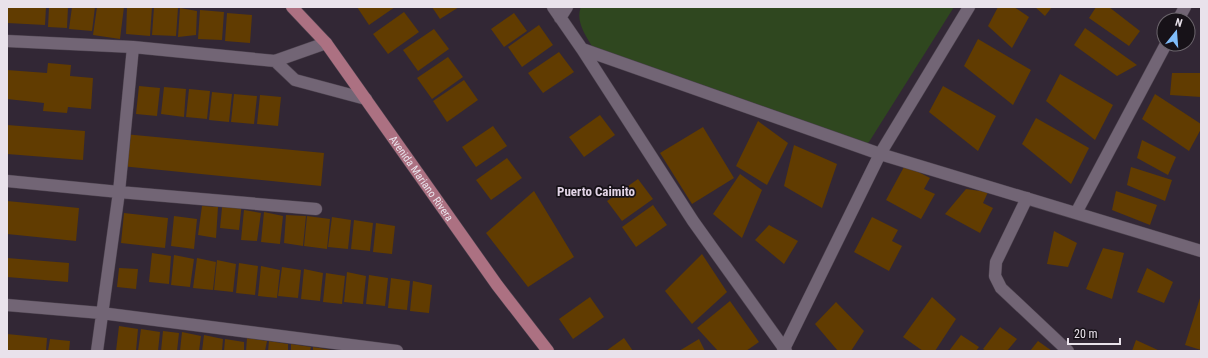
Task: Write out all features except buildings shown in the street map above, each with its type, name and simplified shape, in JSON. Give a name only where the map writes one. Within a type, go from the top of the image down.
[{"type":"main road","name":"Avenida Mariano Rivera","points":[[292,7],[326,43],[497,285],[548,351]]},
{"type":"street","points":[[553,7],[582,49],[693,221],[785,351],[880,154],[970,7]]},
{"type":"street","points":[[560,18],[567,7]]},
{"type":"street","points":[[7,41],[133,47],[275,61],[326,43]]},
{"type":"street","points":[[97,351],[101,313],[119,192],[133,47]]},
{"type":"street","points":[[582,49],[880,154],[1201,251]]},
{"type":"street","points":[[1076,213],[1162,52]]},
{"type":"street","points":[[275,61],[295,80],[366,99]]},
{"type":"street","points":[[7,181],[316,209]]},
{"type":"street","points":[[1027,198],[996,262],[995,276],[1001,288],[1068,351]]},
{"type":"street","points":[[7,305],[101,313],[397,351]]},
{"type":"green space","points":[[581,7],[954,7],[869,142],[860,149],[593,48],[580,23],[579,18]]},
{"type":"district","name":"Puerto Caimito","points":[[596,191]]}]
